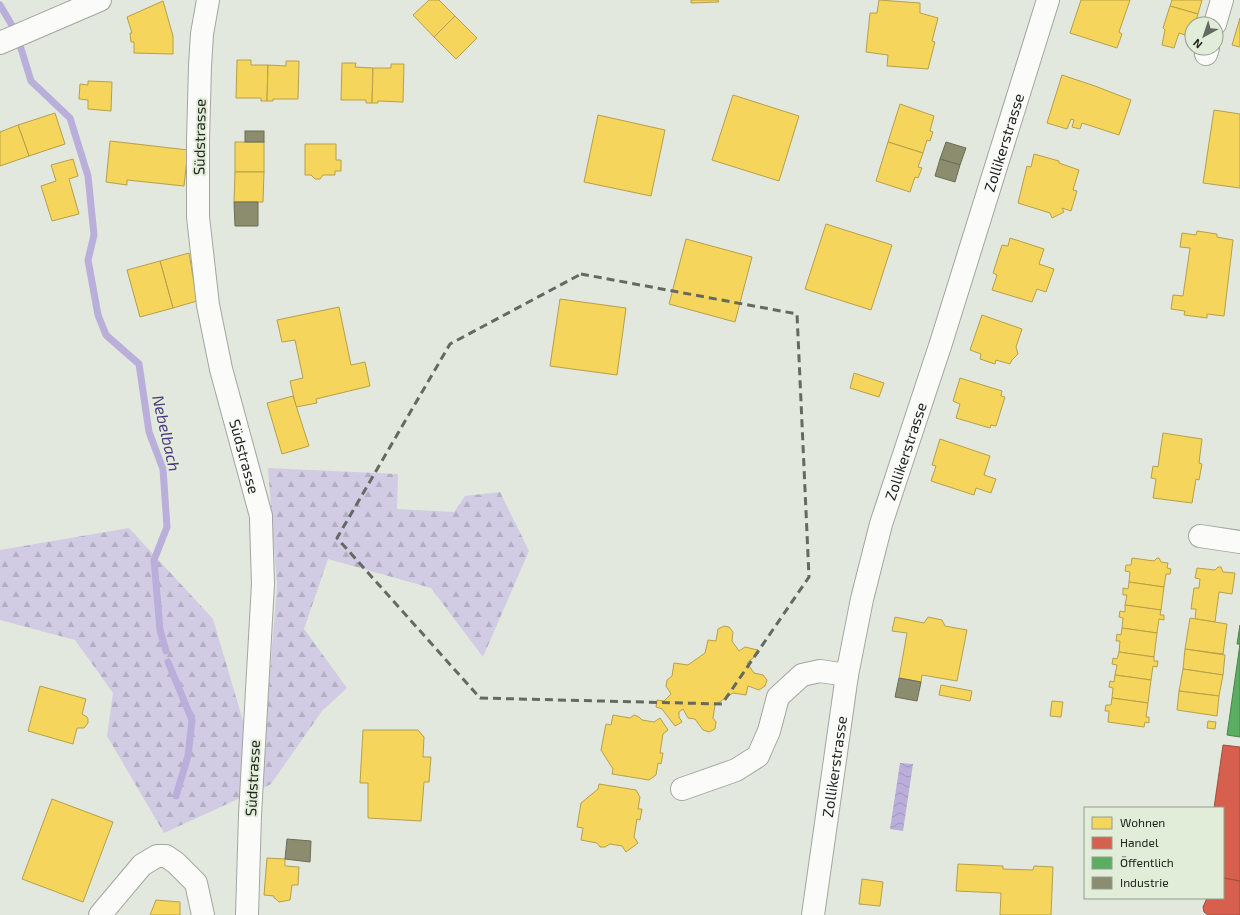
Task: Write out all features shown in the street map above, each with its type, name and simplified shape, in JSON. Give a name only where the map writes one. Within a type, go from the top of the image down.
[{"type":"street","points":[[0,42],[100,0]]},
{"type":"street","name":"Südstrasse","points":[[208,0],[202,34],[200,66],[198,216],[208,305],[221,369],[261,516],[263,584],[250,815],[247,915]]},
{"type":"street","name":"Zollikerstrasse","points":[[813,915],[847,675],[862,599],[881,524],[941,343],[1048,0]]},
{"type":"street","points":[[1217,16],[1222,0]]},
{"type":"street","points":[[1200,536],[1240,542]]},
{"type":"street","points":[[682,789],[736,770],[758,756],[769,731],[778,697],[802,675],[820,671],[847,675]]},
{"type":"street","points":[[100,915],[142,865],[156,856],[166,856],[176,863],[196,882],[203,915]]},
{"type":"highlighted area","points":[[581,274],[797,314],[809,577],[722,704],[480,698],[337,538],[450,344]]},
{"type":"green space","points":[[268,468],[398,474],[397,509],[454,512],[465,496],[500,492],[529,551],[483,657],[431,588],[328,559],[304,629],[347,688],[322,711],[271,784],[164,833],[107,736],[113,693],[75,640],[0,620],[0,550],[129,528],[213,619],[261,782],[277,586]]},
{"type":"water","points":[[900,763],[913,764],[903,831],[890,829]]},
{"type":"building: Wohnen","points":[[429,0],[439,0],[455,16],[434,37],[413,15]]},
{"type":"building: Wohnen","points":[[691,0],[718,0],[719,2],[691,3]]},
{"type":"building: Wohnen","points":[[879,0],[920,3],[920,13],[938,18],[932,41],[935,42],[928,69],[887,66],[888,55],[866,52],[870,13],[877,13]]},
{"type":"building: Wohnen","points":[[1081,0],[1130,0],[1119,32],[1122,34],[1117,48],[1070,33]]},
{"type":"building: Wohnen","points":[[1172,0],[1202,0],[1198,14],[1170,6]]},
{"type":"building: Wohnen","points":[[163,1],[173,36],[173,54],[134,53],[134,42],[131,42],[130,33],[132,33],[127,17]]},
{"type":"building: Wohnen","points":[[1170,6],[1198,14],[1197,16],[1184,16],[1184,35],[1179,33],[1174,48],[1162,45],[1165,30],[1163,28]]},
{"type":"building: Wohnen","points":[[455,16],[477,38],[456,59],[434,37]]},
{"type":"building: Wohnen","points":[[1240,18],[1240,47],[1232,45]]},
{"type":"building: Wohnen","points":[[237,60],[251,60],[251,65],[268,65],[267,101],[261,101],[261,98],[236,98]]},
{"type":"building: Wohnen","points":[[286,61],[299,61],[298,99],[273,99],[273,101],[267,101],[268,65],[286,66]]},
{"type":"building: Wohnen","points":[[342,63],[356,63],[355,67],[373,68],[372,103],[366,103],[366,100],[341,100]]},
{"type":"building: Wohnen","points":[[391,64],[404,64],[403,102],[378,101],[378,103],[372,103],[373,68],[391,68]]},
{"type":"building: Wohnen","points":[[1062,75],[1131,100],[1119,135],[1082,123],[1080,129],[1072,127],[1074,120],[1071,119],[1067,129],[1047,123]]},
{"type":"building: Wohnen","points":[[88,81],[112,82],[111,111],[88,109],[88,100],[79,99],[80,84],[88,85]]},
{"type":"building: Wohnen","points":[[733,95],[799,116],[779,181],[712,160]]},
{"type":"building: Wohnen","points":[[900,104],[934,116],[930,131],[933,132],[930,141],[927,140],[923,153],[888,142]]},
{"type":"building: Wohnen","points":[[1214,110],[1240,114],[1240,188],[1203,183]]},
{"type":"building: Wohnen","points":[[55,113],[65,144],[29,156],[18,125]]},
{"type":"building: Wohnen","points":[[598,115],[665,130],[651,196],[584,182]]},
{"type":"building: Wohnen","points":[[18,125],[29,156],[0,166],[0,132]]},
{"type":"building: Wohnen","points":[[110,141],[188,150],[184,186],[127,180],[127,185],[106,182]]},
{"type":"building: Wohnen","points":[[235,142],[264,142],[264,172],[235,172]]},
{"type":"building: Wohnen","points":[[888,142],[923,153],[918,167],[922,168],[918,178],[915,177],[910,192],[876,181]]},
{"type":"building: Wohnen","points":[[305,144],[336,144],[336,160],[341,160],[341,171],[335,171],[335,175],[323,175],[320,179],[315,179],[311,175],[305,175]]},
{"type":"building: Wohnen","points":[[1034,154],[1059,161],[1059,163],[1079,170],[1073,190],[1077,191],[1071,211],[1062,208],[1064,212],[1052,218],[1050,213],[1018,203],[1027,166],[1031,167]]},
{"type":"building: Wohnen","points":[[73,159],[78,176],[69,179],[79,214],[52,221],[41,186],[56,181],[51,165]]},
{"type":"building: Wohnen","points":[[235,172],[264,172],[263,202],[234,202]]},
{"type":"building: Wohnen","points":[[826,224],[892,245],[871,310],[805,289]]},
{"type":"building: Wohnen","points":[[1197,231],[1217,234],[1217,237],[1233,240],[1224,316],[1207,314],[1207,318],[1184,315],[1185,311],[1171,309],[1173,295],[1183,296],[1190,248],[1180,247],[1182,233],[1196,235]]},
{"type":"building: Wohnen","points":[[1010,238],[1044,249],[1039,264],[1054,269],[1046,292],[1037,289],[1032,302],[992,290],[997,275],[993,273],[1002,245],[1008,246]]},
{"type":"building: Wohnen","points":[[686,239],[752,257],[735,322],[669,304]]},
{"type":"building: Wohnen","points":[[189,253],[197,301],[173,308],[160,261]]},
{"type":"building: Wohnen","points":[[160,261],[173,308],[140,317],[127,270]]},
{"type":"building: Wohnen","points":[[560,299],[626,308],[617,375],[550,366]]},
{"type":"building: Wohnen","points":[[339,307],[351,365],[365,362],[370,386],[316,399],[317,403],[296,407],[290,381],[303,378],[295,340],[282,342],[277,320]]},
{"type":"building: Wohnen","points":[[982,315],[1022,329],[1016,347],[1018,354],[1010,364],[996,360],[995,364],[980,359],[981,354],[970,350]]},
{"type":"building: Wohnen","points":[[854,373],[884,383],[879,397],[850,388]]},
{"type":"building: Wohnen","points":[[960,378],[1002,391],[1001,396],[1005,397],[996,426],[991,425],[990,428],[956,418],[960,404],[953,401]]},
{"type":"building: Wohnen","points":[[293,396],[309,446],[282,454],[267,403]]},
{"type":"building: Wohnen","points":[[1163,433],[1202,439],[1199,463],[1202,464],[1199,480],[1196,479],[1192,503],[1153,498],[1156,479],[1151,478],[1153,466],[1158,467]]},
{"type":"building: Wohnen","points":[[940,439],[990,456],[984,475],[996,479],[991,493],[976,488],[974,495],[931,481],[936,466],[932,465]]},
{"type":"building: Wohnen","points":[[1132,558],[1154,561],[1159,558],[1161,562],[1168,563],[1167,568],[1171,569],[1170,574],[1166,574],[1164,587],[1129,582],[1130,572],[1125,571],[1126,565],[1131,565]]},
{"type":"building: Wohnen","points":[[1218,567],[1221,567],[1223,572],[1235,573],[1232,594],[1219,592],[1215,622],[1195,619],[1196,609],[1191,609],[1194,588],[1199,588],[1200,579],[1195,578],[1197,568],[1215,570]]},
{"type":"building: Wohnen","points":[[1129,582],[1164,587],[1161,610],[1125,605],[1127,595],[1123,595],[1123,588],[1128,589]]},
{"type":"building: Wohnen","points":[[1125,605],[1161,610],[1160,615],[1164,615],[1164,620],[1159,619],[1157,633],[1122,628],[1123,618],[1119,617],[1120,611],[1125,612]]},
{"type":"building: Wohnen","points":[[895,617],[924,623],[928,617],[942,620],[945,626],[967,630],[957,681],[922,675],[921,682],[899,678],[907,633],[892,631]]},
{"type":"building: Wohnen","points":[[1190,618],[1227,624],[1223,654],[1185,649]]},
{"type":"building: Wohnen","points":[[724,626],[729,627],[733,632],[732,641],[739,651],[745,647],[758,650],[759,653],[747,663],[754,673],[763,675],[767,680],[765,686],[759,690],[748,686],[746,695],[733,693],[715,705],[713,718],[716,722],[715,729],[709,732],[703,730],[695,719],[688,718],[683,709],[679,712],[679,717],[682,722],[675,726],[662,709],[656,707],[657,700],[664,701],[671,694],[666,686],[667,680],[672,676],[674,663],[688,665],[705,653],[708,640],[716,641],[718,629]]},
{"type":"building: Wohnen","points":[[1122,628],[1157,633],[1154,657],[1119,652],[1120,641],[1116,641],[1117,634],[1121,635]]},
{"type":"building: Wohnen","points":[[1185,649],[1225,655],[1223,675],[1183,669]]},
{"type":"building: Wohnen","points":[[1119,652],[1154,657],[1154,661],[1158,661],[1157,667],[1153,666],[1151,680],[1115,675],[1117,665],[1112,664],[1113,658],[1117,659]]},
{"type":"building: Wohnen","points":[[1183,669],[1223,675],[1219,696],[1179,691]]},
{"type":"building: Wohnen","points":[[1115,675],[1151,680],[1148,703],[1112,698],[1113,688],[1109,687],[1110,681],[1114,682]]},
{"type":"building: Wohnen","points":[[941,685],[972,691],[970,701],[939,695]]},
{"type":"building: Wohnen","points":[[40,686],[86,699],[82,714],[87,717],[88,723],[84,728],[77,728],[73,744],[28,731]]},
{"type":"building: Wohnen","points":[[1179,691],[1219,696],[1217,716],[1177,710]]},
{"type":"building: Wohnen","points":[[1112,698],[1148,703],[1146,717],[1149,717],[1149,723],[1145,722],[1144,727],[1108,722],[1109,711],[1105,711],[1106,705],[1111,705]]},
{"type":"building: Wohnen","points":[[1052,701],[1063,702],[1061,717],[1050,716]]},
{"type":"building: Wohnen","points":[[613,715],[630,718],[634,715],[642,720],[654,722],[660,718],[668,730],[663,734],[660,753],[663,753],[661,764],[658,763],[656,775],[649,780],[612,774],[613,769],[601,750],[606,724],[611,725]]},
{"type":"building: Wohnen","points":[[1208,721],[1216,722],[1215,729],[1207,728]]},
{"type":"building: Wohnen","points":[[363,730],[418,730],[424,737],[423,757],[431,757],[429,782],[424,782],[421,821],[368,818],[368,783],[360,783]]},
{"type":"building: Wohnen","points":[[599,784],[636,790],[640,797],[638,809],[642,809],[640,820],[637,819],[634,837],[638,843],[626,852],[622,846],[610,844],[605,847],[600,847],[597,843],[581,840],[583,828],[577,827],[581,803],[598,789]]},
{"type":"building: Wohnen","points":[[52,799],[113,822],[83,902],[22,879]]},
{"type":"building: Wohnen","points":[[267,858],[285,859],[285,866],[299,867],[298,885],[292,885],[290,900],[279,902],[274,898],[274,896],[264,895]]},
{"type":"building: Wohnen","points":[[958,864],[1003,866],[1003,869],[1033,870],[1034,866],[1053,867],[1051,915],[1000,915],[1001,893],[956,891]]},
{"type":"building: Wohnen","points":[[862,879],[883,882],[880,906],[859,904]]},
{"type":"building: Wohnen","points":[[156,900],[180,902],[180,915],[150,915]]},
{"type":"building: Handel","points":[[1223,745],[1240,747],[1240,881],[1224,878],[1224,807],[1214,807]]},
{"type":"building: Handel","points":[[1224,878],[1240,881],[1240,915],[1208,915],[1204,912],[1203,907],[1207,899],[1224,899]]},
{"type":"building: Öffentlich","points":[[1240,625],[1240,644],[1237,644]]},
{"type":"building: Öffentlich","points":[[1240,644],[1240,737],[1227,735]]},
{"type":"building: Industrie","points":[[245,131],[264,131],[264,142],[245,142]]},
{"type":"building: Industrie","points":[[946,142],[966,148],[960,165],[940,159]]},
{"type":"building: Industrie","points":[[940,159],[960,165],[955,182],[935,176]]},
{"type":"building: Industrie","points":[[234,202],[258,202],[258,226],[235,226]]},
{"type":"building: Industrie","points":[[899,678],[921,682],[917,701],[895,697]]},
{"type":"building: Industrie","points":[[287,839],[311,841],[310,862],[285,859]]},
{"type":"waterway","name":"Nebelbach","points":[[0,5],[13,27]]},
{"type":"waterway","name":"Nebelbach","points":[[19,42],[31,81],[70,118],[88,176],[94,235],[88,260],[98,315],[106,335],[139,364],[149,432],[163,469],[167,527],[154,560],[160,630],[166,651]]},
{"type":"waterway","name":"Nebelbach","points":[[168,662],[192,720],[188,756],[176,796]]}]
